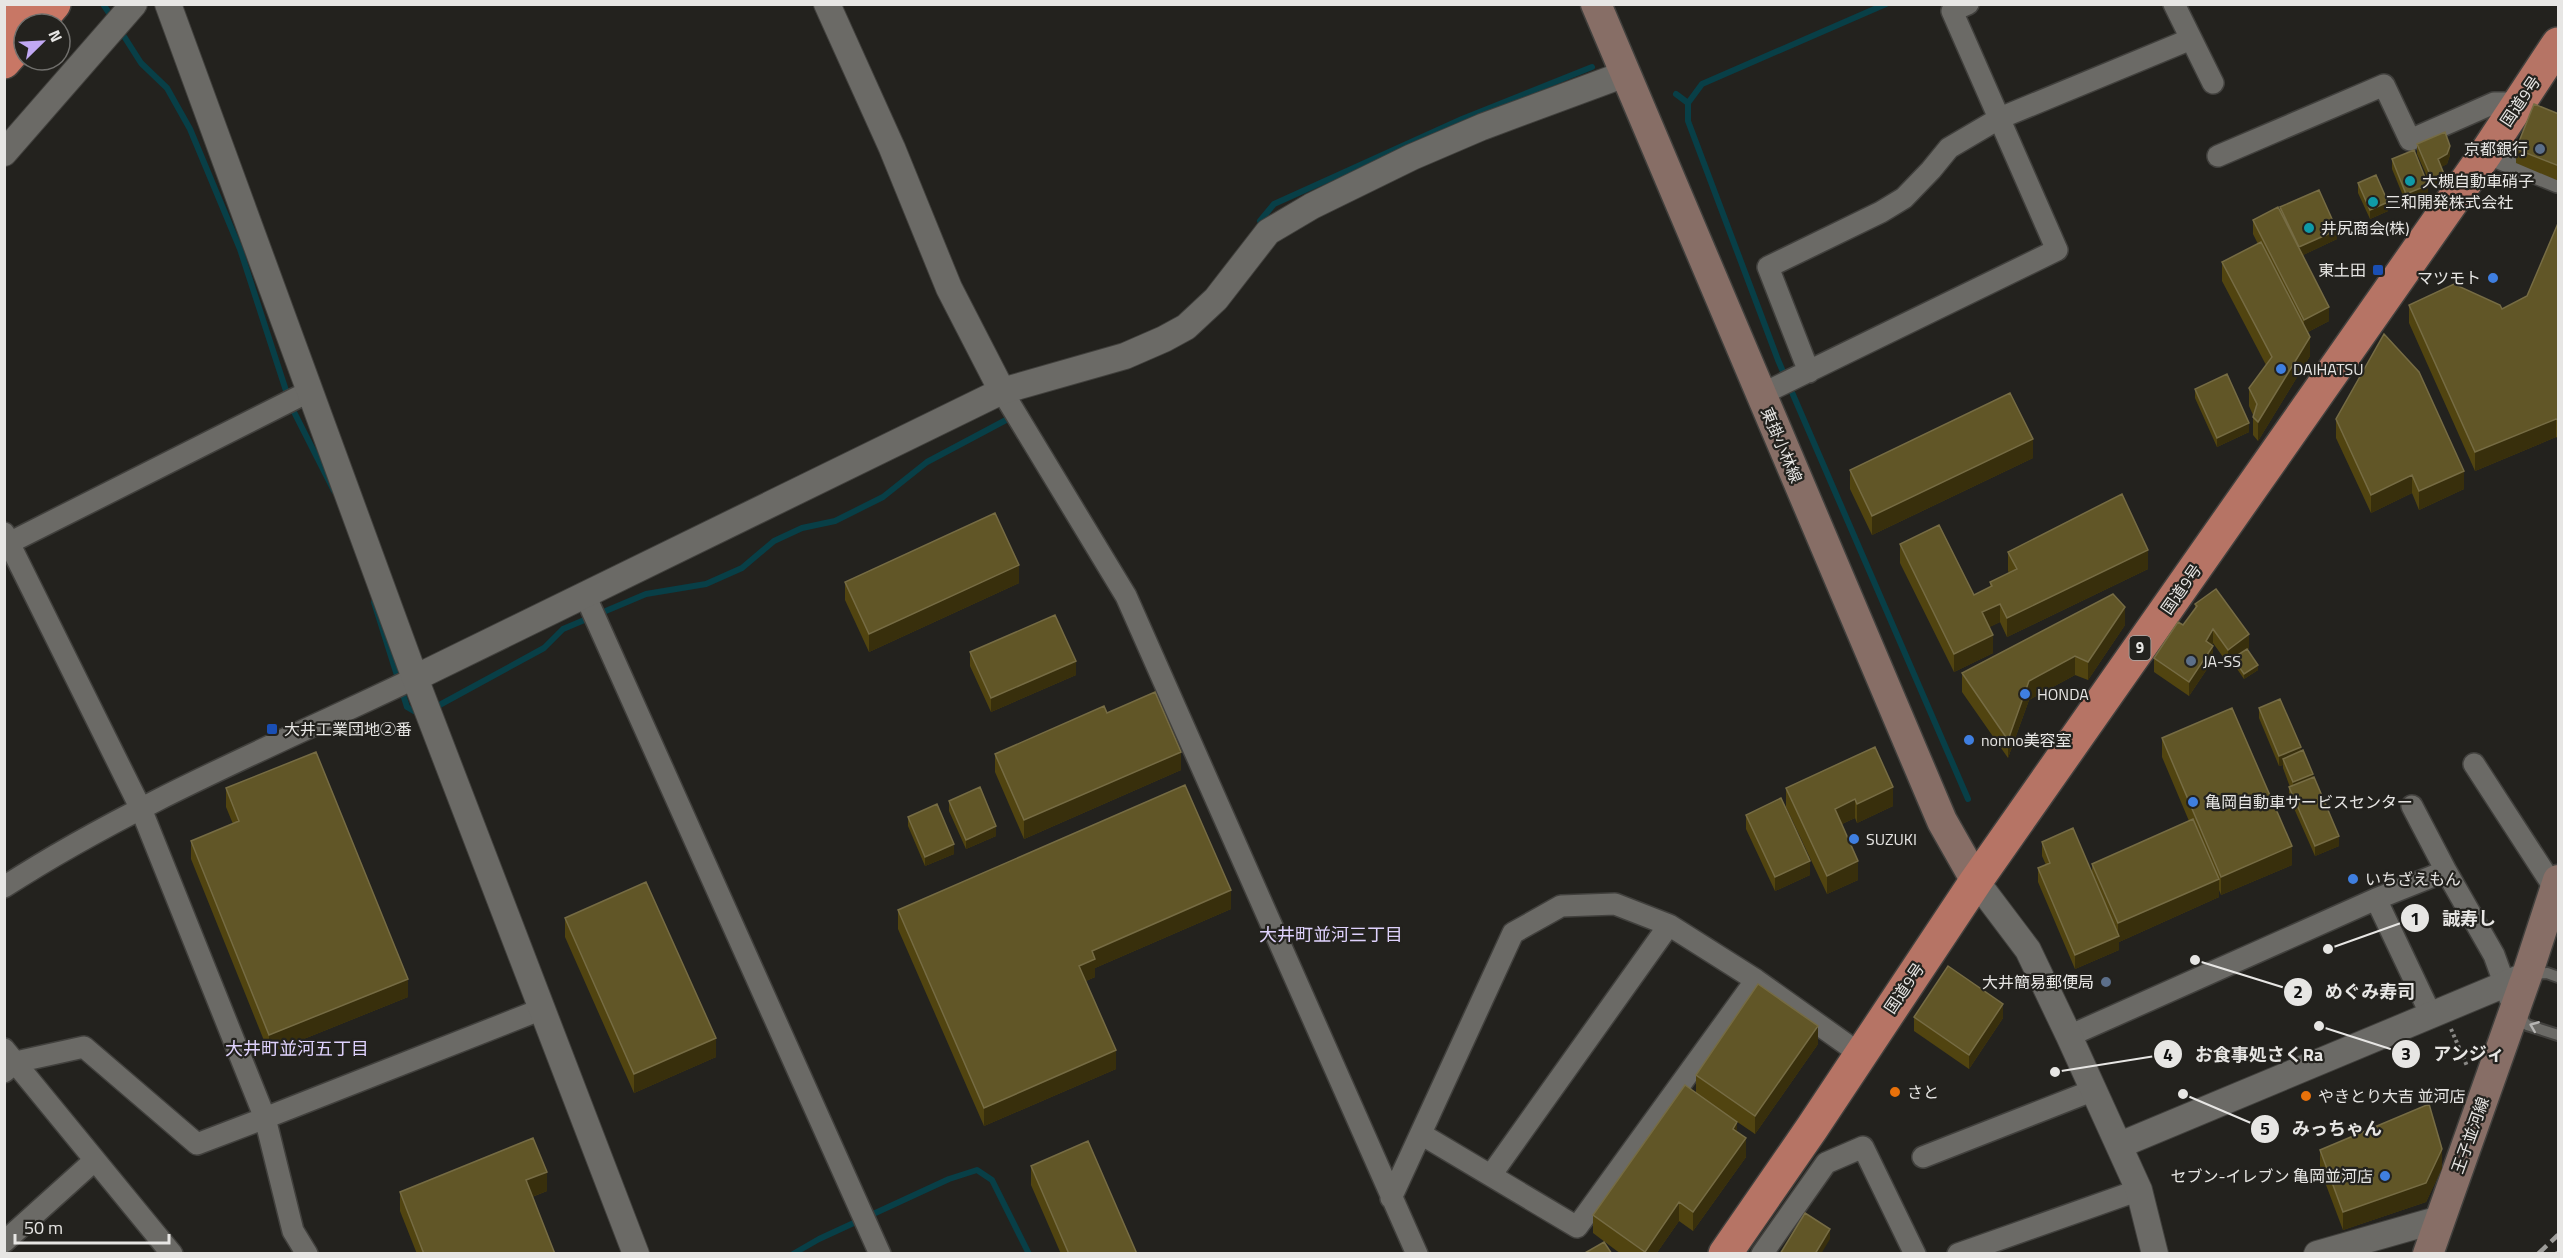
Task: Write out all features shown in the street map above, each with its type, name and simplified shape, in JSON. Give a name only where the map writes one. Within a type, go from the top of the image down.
[{"type":"highway","points":[[4,18],[16,4]]},
{"type":"highway","name":"国道9号","points":[[1725,1254],[1812,1128],[1976,881],[2486,153],[2559,45]]},
{"type":"main road","name":"東掛小林線","points":[[1596,4],[1942,821],[1976,881]]},
{"type":"main road","name":"王子並河線","points":[[2428,1254],[2515,1011],[2516,979],[2557,884]]},
{"type":"street","points":[[168,4],[415,678],[636,1254]]},
{"type":"street","points":[[827,4],[892,148],[949,288],[1002,391],[1126,596],[1417,1254]]},
{"type":"street","points":[[1760,395],[2057,250],[1952,11],[1968,4]]},
{"type":"street","points":[[2174,4],[2213,83]]},
{"type":"street","points":[[4,153],[127,7]]},
{"type":"street","points":[[1809,372],[1768,267],[1881,212],[1904,198],[1931,171],[1949,148],[2000,118],[2191,39]]},
{"type":"street","points":[[4,887],[61,850],[141,809],[415,678],[1002,391],[1125,356],[1164,339],[1186,327],[1216,299],[1268,232],[1312,206],[1412,157],[1472,131],[1625,74]]},
{"type":"street","points":[[2218,156],[2384,85],[2410,140],[2494,103],[2518,103]]},
{"type":"street","points":[[2486,153],[2559,182]]},
{"type":"street","points":[[307,1254],[293,1232],[265,1118],[141,809],[7,538],[310,391]]},
{"type":"street","points":[[585,595],[880,1254]]},
{"type":"street","points":[[2474,764],[2557,884]]},
{"type":"street","points":[[2120,1145],[2516,979],[2494,955],[2445,871],[2412,806]]},
{"type":"street","points":[[2069,1036],[2376,899],[2445,871]]},
{"type":"street","points":[[1976,881],[2028,950],[2139,1190],[2155,1254]]},
{"type":"street","points":[[2376,899],[2437,1012]]},
{"type":"street","points":[[1391,1198],[1513,933],[1562,906],[1615,904],[1669,926],[1756,980],[1860,1053]]},
{"type":"street","points":[[1491,1175],[1669,926]]},
{"type":"street","points":[[1421,1134],[1577,1227],[1756,980]]},
{"type":"street","points":[[8,1061],[84,1047],[196,1144],[542,1009]]},
{"type":"street","points":[[8,1061],[95,1160],[172,1254]]},
{"type":"street","points":[[1923,1157],[2094,1090]]},
{"type":"street","points":[[1762,1254],[1826,1163],[1863,1147],[1915,1254]]},
{"type":"street","points":[[4,1242],[95,1160]]},
{"type":"street","points":[[1958,1254],[2139,1190]]},
{"type":"street","points":[[2317,1254],[2440,1219]]},
{"type":"lane","points":[[2516,979],[2547,973],[2559,977]]},
{"type":"lane","points":[[2515,1011],[2527,1025],[2559,1035]]},
{"type":"path","points":[[2437,1012],[2483,1101]]},
{"type":"building","points":[[2534,104],[2559,114],[2559,166],[2516,149]]},
{"type":"building","points":[[2445,132],[2450,146],[2447,154],[2438,159],[2444,174],[2432,179],[2417,144]]},
{"type":"building","name":"大槻自動車硝子","points":[[2414,150],[2428,185],[2406,194],[2392,159]]},
{"type":"building","points":[[2376,175],[2388,202],[2370,210],[2358,183]]},
{"type":"building","name":"井尻商会(株)","points":[[2319,190],[2337,230],[2299,247],[2280,207]]},
{"type":"building","points":[[2278,207],[2329,307],[2304,320],[2253,220]]},
{"type":"building","points":[[2559,221],[2559,420],[2556,419],[2475,452],[2409,305],[2454,284],[2500,305],[2502,309],[2527,296]]},
{"type":"building","points":[[2261,242],[2310,337],[2258,422],[2253,417],[2257,404],[2249,388],[2272,357],[2222,262]]},
{"type":"building","points":[[2384,334],[2419,372],[2464,471],[2419,491],[2412,475],[2371,495],[2336,419]]},
{"type":"building","points":[[2227,374],[2249,423],[2217,438],[2195,389]]},
{"type":"building","points":[[2010,393],[2033,439],[1872,516],[1850,470]]},
{"type":"building","points":[[2122,494],[2148,550],[2007,618],[2000,604],[1982,612],[1993,635],[1954,654],[1900,544],[1939,525],[1974,595],[1992,586],[1990,582],[2017,569],[2008,552]]},
{"type":"building","points":[[995,513],[1019,565],[869,634],[845,582]]},
{"type":"building","points":[[2216,589],[2249,634],[2228,650],[2213,629],[2206,641],[2213,646],[2189,682],[2154,658],[2178,622],[2183,625],[2197,606],[2195,604]]},
{"type":"building","points":[[2113,594],[2125,607],[2088,662],[2075,656],[2029,681],[2008,740],[1962,673]]},
{"type":"building","points":[[1055,615],[1076,661],[991,698],[970,652]]},
{"type":"building","points":[[2247,649],[2258,665],[2244,674],[2233,658]]},
{"type":"building","points":[[1155,692],[1181,752],[1024,820],[995,754],[1104,706],[1107,713]]},
{"type":"building","points":[[2280,699],[2301,747],[2279,756],[2259,708]]},
{"type":"building","points":[[2232,708],[2292,846],[2221,877],[2162,738]]},
{"type":"building","points":[[1875,747],[1893,787],[1857,804],[1855,799],[1835,809],[1858,861],[1827,876],[1786,788]]},
{"type":"building","points":[[2303,750],[2313,774],[2293,782],[2283,759]]},
{"type":"building","points":[[316,752],[408,979],[269,1035],[191,841],[239,821],[226,788]]},
{"type":"building","points":[[2314,777],[2339,836],[2315,846],[2289,787]]},
{"type":"building","points":[[1185,785],[1231,890],[1092,951],[1095,959],[1079,966],[1116,1050],[984,1108],[898,910]]},
{"type":"building","points":[[980,787],[996,826],[966,840],[949,801]]},
{"type":"building","points":[[1781,798],[1810,861],[1775,877],[1746,815]]},
{"type":"building","points":[[937,804],[954,844],[925,857],[908,817]]},
{"type":"building","points":[[2193,819],[2219,879],[2118,923],[2092,864]]},
{"type":"building","points":[[2073,828],[2119,936],[2075,955],[2038,868],[2050,863],[2042,842]]},
{"type":"building","points":[[646,882],[716,1038],[634,1074],[565,918]]},
{"type":"building","points":[[1948,966],[2003,1004],[1969,1055],[1914,1017]]},
{"type":"building","points":[[1758,984],[1818,1026],[1755,1116],[1696,1075]]},
{"type":"building","points":[[1685,1085],[1737,1122],[1733,1129],[1746,1138],[1693,1212],[1679,1202],[1645,1252],[1593,1215]]},
{"type":"building","points":[[2429,1104],[2442,1149],[2426,1183],[2343,1212],[2320,1150]]},
{"type":"building","points":[[533,1138],[547,1172],[526,1180],[555,1254],[424,1254],[400,1192]]},
{"type":"building","points":[[1088,1141],[1137,1254],[1069,1254],[1031,1166]]},
{"type":"building","points":[[1805,1213],[1830,1229],[1815,1254],[1780,1254]]},
{"type":"building","points":[[1604,1242],[1612,1254],[1583,1254]]},
{"type":"waterway","points":[[103,4],[113,19]]},
{"type":"waterway","points":[[1886,4],[1702,84],[1688,103],[1688,121],[1778,360],[1968,799]]},
{"type":"waterway","points":[[120,30],[141,63],[167,88],[190,129],[240,249],[291,406],[334,491]]},
{"type":"waterway","points":[[1260,221],[1274,204],[1462,119],[1592,67]]},
{"type":"waterway","points":[[1676,94],[1688,103]]},
{"type":"waterway","points":[[434,708],[544,648],[563,629],[646,594],[706,584],[742,568],[774,541],[802,528],[835,521],[883,497],[927,462],[1006,420]]},
{"type":"waterway","points":[[374,602],[407,707],[419,714]]},
{"type":"waterway","points":[[793,1254],[819,1239],[949,1179],[977,1170],[992,1180],[1029,1254]]},
{"type":"railway","points":[[2538,1254],[2558,1235]]},
{"type":"place","name":"京都銀行","points":[[2540,149]]},
{"type":"place","name":"大槻自動車硝子","points":[[2410,181]]},
{"type":"place","name":"三和開発株式会社","points":[[2373,202]]},
{"type":"place","name":"井尻商会(株)","points":[[2309,228]]},
{"type":"place","name":"東土田","points":[[2378,270]]},
{"type":"place","name":"マツモト","points":[[2493,278]]},
{"type":"place","name":"DAIHATSU","points":[[2281,369]]},
{"type":"place","name":"JA-SS","points":[[2191,661]]},
{"type":"place","name":"HONDA","points":[[2025,694]]},
{"type":"place","name":"大井工業団地②番","points":[[272,729]]},
{"type":"place","name":"nonno美容室","points":[[1969,740]]},
{"type":"place","name":"亀岡自動車サービスセンター","points":[[2193,802]]},
{"type":"place","name":"SUZUKI","points":[[1854,839]]},
{"type":"place","name":"いちざえもん","points":[[2353,879]]},
{"type":"place","name":"誠寿し","points":[[2328,949]]},
{"type":"place","name":"めぐみ寿司","points":[[2195,960]]},
{"type":"place","name":"大井簡易郵便局","points":[[2106,982]]},
{"type":"place","name":"アンジィ","points":[[2319,1026]]},
{"type":"place","name":"お食事処さくRa","points":[[2055,1072]]},
{"type":"place","name":"さと","points":[[1895,1092]]},
{"type":"place","name":"みっちゃん","points":[[2183,1094]]},
{"type":"place","name":"やきとり大吉 並河店","points":[[2306,1096]]},
{"type":"place","name":"セブン-イレブン 亀岡並河店","points":[[2385,1176]]},
{"type":"district","name":"大井町並河三丁目","points":[[1331,935]]},
{"type":"district","name":"大井町並河五丁目","points":[[297,1049]]}]
